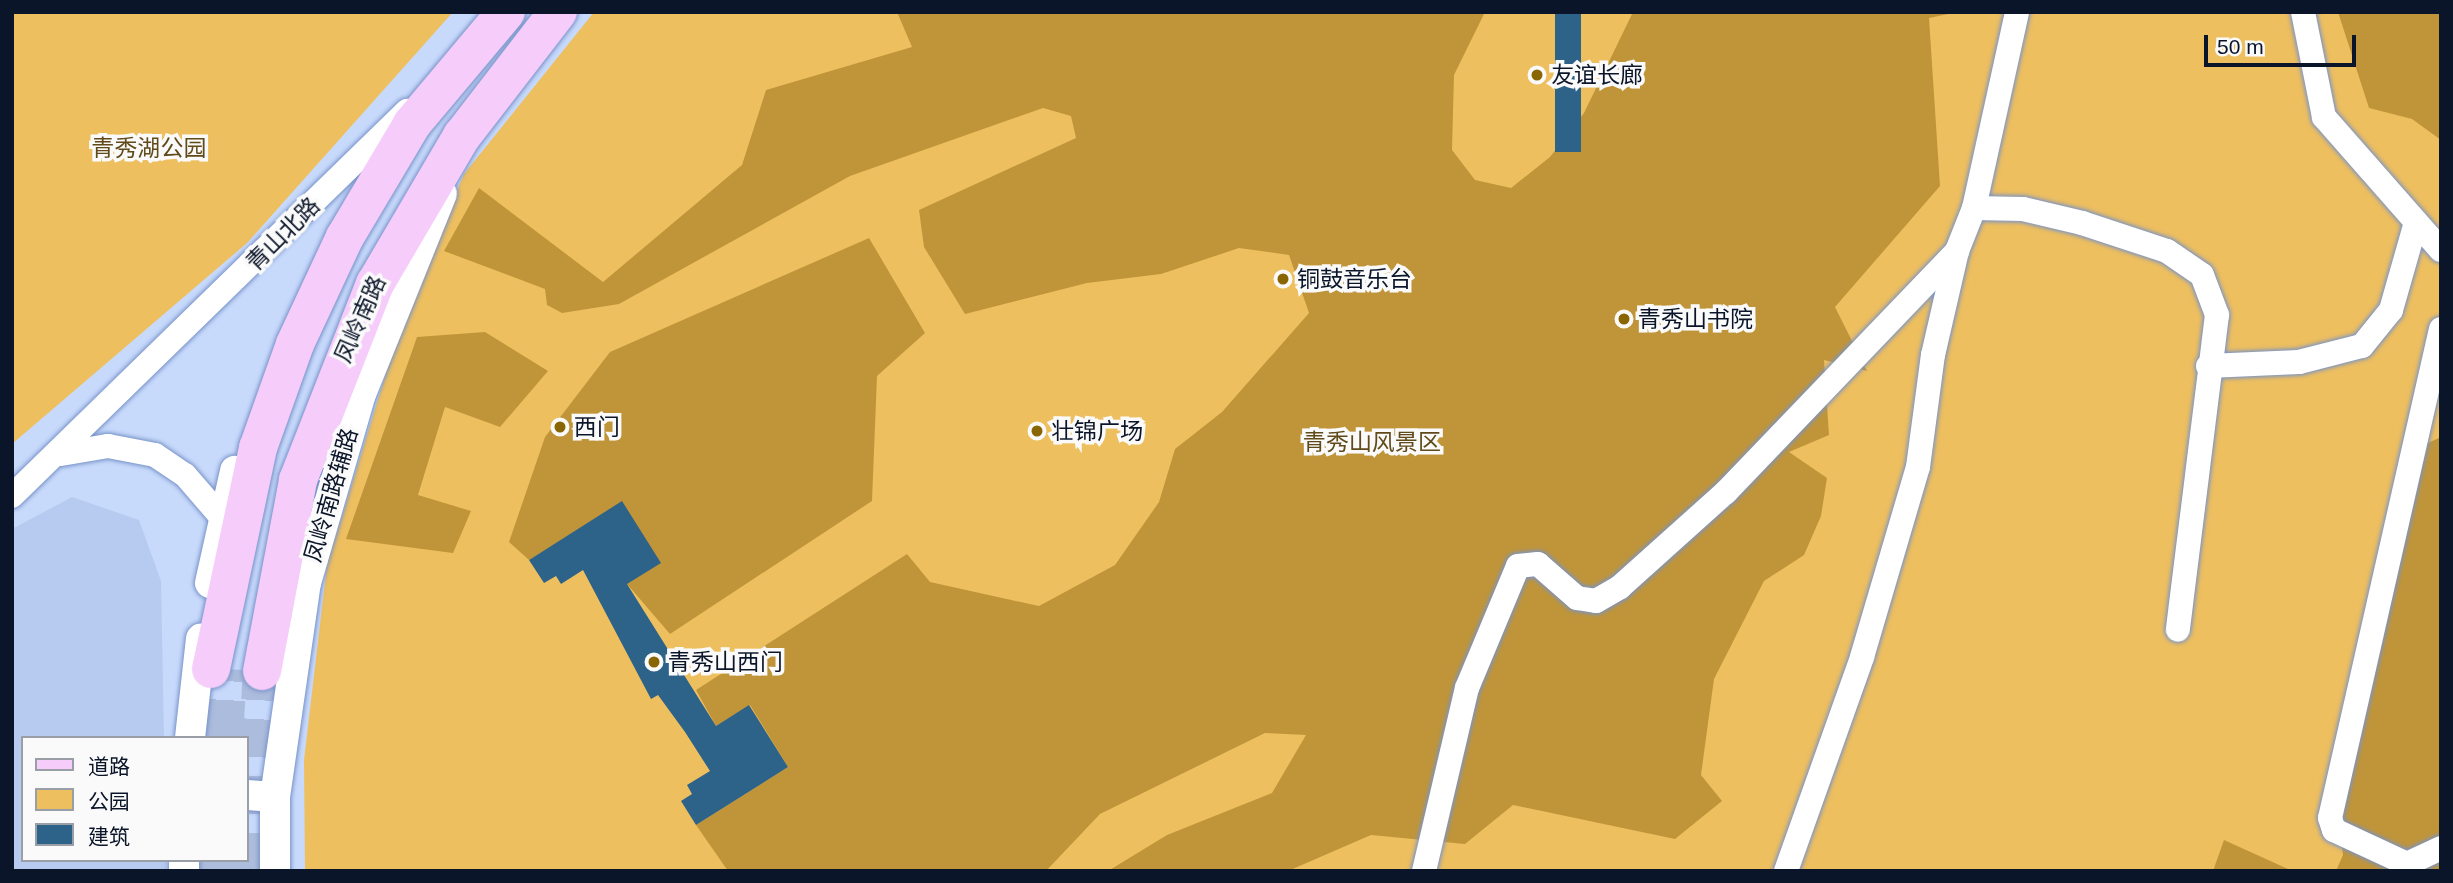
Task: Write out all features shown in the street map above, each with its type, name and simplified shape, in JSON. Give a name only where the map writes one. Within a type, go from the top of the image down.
[{"type":"main road","name":"凤岭南路","points":[[506,12],[366,231],[311,348],[273,454],[244,564],[233,670],[332,383],[374,284],[462,136],[558,12]]},
{"type":"street","name":"青山北路","points":[[12,496],[61,454],[506,12]]},
{"type":"street","points":[[1786,871],[1862,657],[1918,467],[1933,355],[1957,251],[1975,208],[2017,12]]},
{"type":"street","points":[[2303,12],[2324,117],[2441,250]]},
{"type":"street","points":[[190,736],[223,519],[281,338],[320,255],[408,110]]},
{"type":"street","name":"凤岭南路辅路","points":[[275,871],[261,796],[306,583],[331,487],[462,136]]},
{"type":"street","points":[[1975,208],[2023,209],[2167,251],[2202,275],[2217,315],[2208,366],[2178,630]]},
{"type":"street","points":[[2208,366],[2299,362],[2362,346],[2391,310],[2416,222]]},
{"type":"street","points":[[1424,871],[1467,688],[1518,566],[1538,564],[1577,598],[1596,601],[1620,587],[1726,492],[1957,251]]},
{"type":"street","points":[[2441,329],[2330,818],[2334,830],[2407,864],[2441,848]]},
{"type":"street","points":[[61,454],[108,446],[155,455],[185,475],[223,519]]},
{"type":"shaded area","points":[[72,497],[139,520],[161,581],[164,736],[21,736],[21,862],[166,862],[166,871],[12,871],[12,529]]},
{"type":"green space","name":"青秀湖公园","points":[[12,12],[453,12],[247,243],[12,444]]},
{"type":"green space","name":"青秀山风景区","points":[[594,12],[2441,12],[2441,871],[305,871],[304,760],[327,565],[403,318],[464,174]]},
{"type":"green space","points":[[897,12],[1485,12],[1454,75],[1452,150],[1475,180],[1511,188],[1550,157],[1584,113],[1633,12],[1958,12],[1929,18],[1940,186],[1835,307],[1867,371],[1824,360],[1829,435],[1789,452],[1827,478],[1821,516],[1804,555],[1764,581],[1714,679],[1701,775],[1722,801],[1675,839],[1513,805],[1465,844],[1371,835],[1288,871],[1108,871],[1167,835],[1272,793],[1306,735],[1265,733],[1100,814],[1046,871],[728,871],[696,825],[788,767],[750,705],[716,726],[696,690],[907,554],[930,582],[1039,606],[1115,565],[1159,502],[1175,449],[1222,412],[1309,313],[1289,255],[1239,248],[1161,274],[1087,283],[965,314],[924,247],[919,210],[1076,138],[1071,116],[1043,108],[850,176],[619,304],[562,313],[547,305],[545,289],[444,251],[479,188],[603,282],[742,165],[766,90],[912,47]]},
{"type":"green space","points":[[2338,12],[2441,12],[2441,140],[2412,119],[2369,108]]},
{"type":"green space","points":[[869,238],[925,333],[877,376],[872,501],[670,634],[627,584],[622,502],[529,560],[509,542],[545,437],[610,352]]},
{"type":"green space","points":[[485,332],[548,371],[500,427],[445,407],[418,495],[471,511],[453,553],[346,539],[417,337]]},
{"type":"green space","points":[[2441,437],[2441,871],[2336,871],[2343,855],[2335,794],[2415,449]]},
{"type":"green space","points":[[2224,840],[2288,869],[2213,871]]},
{"type":"building","points":[[1555,12],[1581,12],[1581,152],[1555,152]]},
{"type":"building","name":"青秀山西门","points":[[622,501],[661,563],[627,584],[716,726],[749,705],[788,767],[696,825],[681,801],[692,794],[687,785],[710,771],[658,695],[651,699],[583,570],[561,584],[556,576],[544,583],[529,560]]},
{"type":"tunnel","points":[[224,736],[228,669]]},
{"type":"tunnel","points":[[251,871],[262,671]]},
{"type":"tunnel","points":[[216,871],[217,862]]},
{"type":"place","name":"友谊长廊","points":[[1537,75]]},
{"type":"place","name":"铜鼓音乐台","points":[[1283,279]]},
{"type":"place","name":"青秀山书院","points":[[1624,319]]},
{"type":"place","name":"西门","points":[[560,427]]},
{"type":"place","name":"壮锦广场","points":[[1037,431]]},
{"type":"place","name":"青秀山西门","points":[[654,662]]}]
